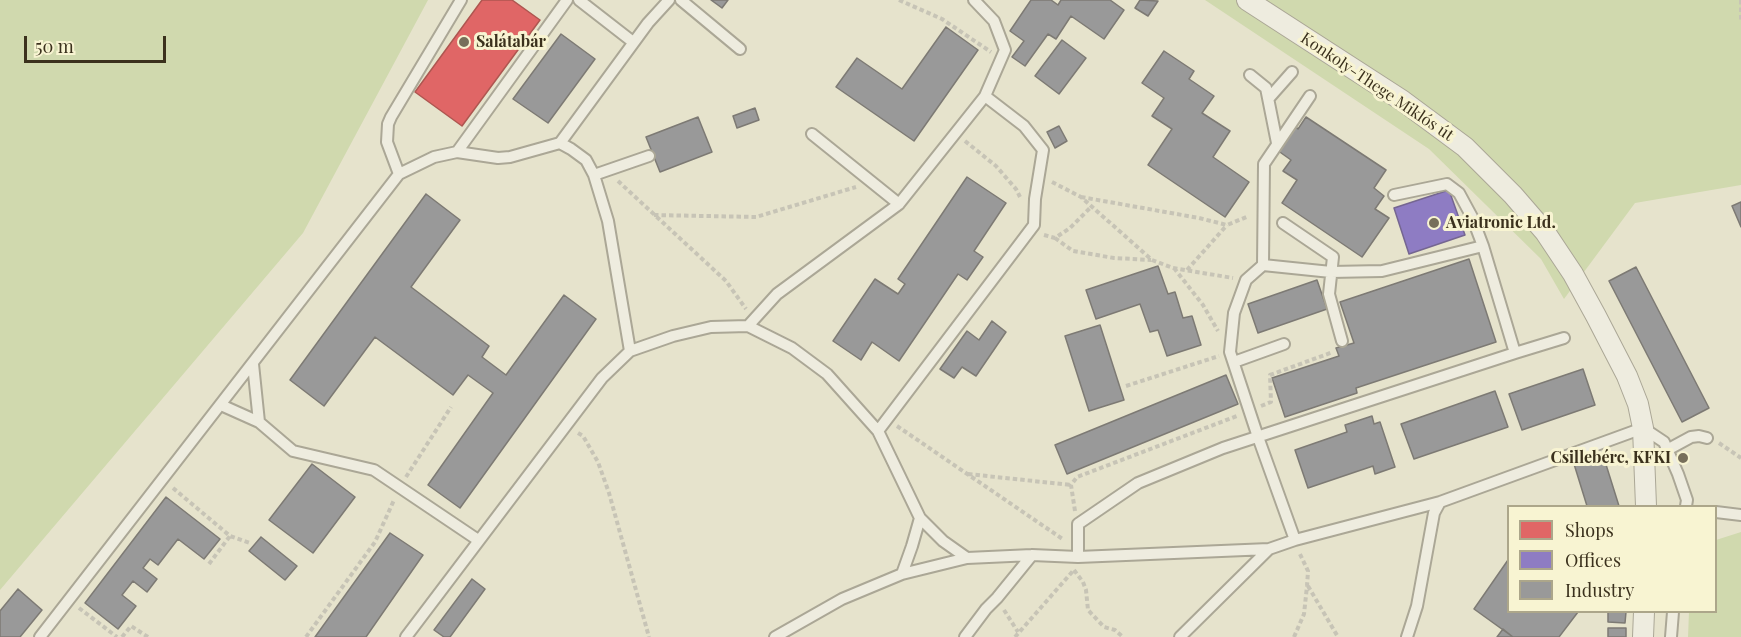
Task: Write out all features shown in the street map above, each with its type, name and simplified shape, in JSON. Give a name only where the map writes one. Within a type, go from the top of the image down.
[{"type":"street","name":"Konkoly-Thege Miklós út","points":[[1247,0],[1402,101],[1465,147],[1513,195],[1545,232],[1573,274],[1627,376],[1638,405],[1643,428],[1646,505]]},
{"type":"street","points":[[1643,637],[1644,613]]},
{"type":"lane","points":[[399,174],[387,142],[388,124],[461,0]]},
{"type":"lane","points":[[457,152],[567,0]]},
{"type":"lane","points":[[579,0],[633,42]]},
{"type":"lane","points":[[40,637],[399,174],[434,156],[457,152],[498,158],[510,157],[560,143],[633,42],[669,0]]},
{"type":"lane","points":[[681,0],[740,49]]},
{"type":"lane","points":[[748,326],[777,294],[899,204],[985,96],[1005,50],[994,21],[974,0]]},
{"type":"lane","points":[[1269,98],[1292,72]]},
{"type":"lane","points":[[1250,75],[1266,88],[1277,143]]},
{"type":"lane","points":[[878,431],[1034,225],[1042,150],[1024,126],[985,96]]},
{"type":"lane","points":[[1263,265],[1264,164],[1310,96]]},
{"type":"lane","points":[[812,134],[899,204]]},
{"type":"lane","points":[[560,143],[586,160],[594,175],[608,221],[630,351]]},
{"type":"lane","points":[[594,175],[649,156]]},
{"type":"lane","points":[[1394,195],[1447,184],[1459,193],[1472,217],[1483,246],[1515,353]]},
{"type":"lane","points":[[1283,223],[1333,257],[1329,294],[1342,341]]},
{"type":"lane","points":[[1296,540],[1258,437],[1232,357],[1234,313],[1246,280],[1263,265],[1331,272],[1382,271],[1483,246]]},
{"type":"lane","points":[[406,637],[602,378],[630,351],[673,336],[711,327],[748,326],[792,348],[827,374],[878,431],[920,518],[943,541],[966,558]]},
{"type":"lane","points":[[1076,557],[1078,524],[1138,483],[1223,448],[1564,338]]},
{"type":"lane","points":[[1232,357],[1284,344]]},
{"type":"lane","points":[[252,364],[259,422]]},
{"type":"lane","points":[[221,405],[259,422],[293,450],[374,470],[478,540]]},
{"type":"lane","points":[[775,637],[842,599],[902,574],[966,558],[1032,555],[1076,557],[1269,549],[1440,502],[1643,428],[1664,442],[1678,474],[1687,500],[1686,505]]},
{"type":"lane","points":[[1667,450],[1691,437],[1707,438]]},
{"type":"lane","points":[[1407,637],[1417,606],[1434,513],[1440,502]]},
{"type":"lane","points":[[1717,512],[1741,515]]},
{"type":"lane","points":[[902,574],[920,518]]},
{"type":"lane","points":[[1180,637],[1269,549]]},
{"type":"lane","points":[[965,637],[1032,555]]},
{"type":"lane","points":[[1671,637],[1673,613]]},
{"type":"path","points":[[899,0],[942,19],[1001,59]]},
{"type":"path","points":[[1740,0],[1741,21]]},
{"type":"path","points":[[606,171],[726,281],[746,307]]},
{"type":"path","points":[[1039,175],[1081,197],[1152,260]]},
{"type":"path","points":[[654,215],[756,217],[873,183]]},
{"type":"path","points":[[1081,197],[1227,225]]},
{"type":"path","points":[[1186,270],[1227,225],[1263,210]]},
{"type":"path","points":[[1055,238],[1073,251],[1114,258],[1152,260],[1173,268],[1246,280]]},
{"type":"path","points":[[1126,386],[1232,357],[1203,305],[1173,268]]},
{"type":"path","points":[[1071,484],[1077,477],[1271,402],[1270,375],[1332,353],[1342,341]]},
{"type":"path","points":[[306,637],[375,542],[400,487],[451,407]]},
{"type":"path","points":[[887,419],[1072,545],[1076,557],[1074,571],[1016,635],[997,598]]},
{"type":"path","points":[[567,425],[583,436],[598,462],[622,535],[649,637]]},
{"type":"path","points":[[1707,438],[1741,458]]},
{"type":"path","points":[[968,474],[1071,484]]},
{"type":"path","points":[[163,480],[230,536],[250,543]]},
{"type":"path","points":[[1071,484],[1078,524]]},
{"type":"path","points":[[208,564],[230,536]]},
{"type":"path","points":[[1294,637],[1304,614],[1308,571],[1296,540]]},
{"type":"path","points":[[1074,571],[1086,590],[1088,610],[1104,627],[1114,630],[1123,637]]},
{"type":"path","points":[[1307,586],[1338,637]]},
{"type":"path","points":[[69,600],[117,637]]},
{"type":"path","points":[[122,637],[131,626],[148,637]]},
{"type":"green space","points":[[0,0],[428,0],[303,233],[0,590]]},
{"type":"green space","points":[[1205,0],[1741,0],[1741,185],[1635,203],[1564,299],[1541,259],[1429,149]]},
{"type":"green space","points":[[1741,532],[1741,637],[1688,637],[1689,613],[1717,613],[1717,540]]},
{"type":"building: Shops","points":[[482,0],[512,0],[540,20],[462,126],[415,92]]},
{"type":"building: Offices","points":[[1449,190],[1465,235],[1409,254],[1394,208]]},
{"type":"building: Industry","points":[[711,0],[728,0],[722,8]]},
{"type":"building: Industry","points":[[1031,0],[1051,0],[1058,5],[1061,0],[1110,0],[1124,10],[1104,39],[1071,16],[1056,39],[1048,34],[1025,66],[1012,57],[1024,41],[1010,31]]},
{"type":"building: Industry","points":[[1140,0],[1158,1],[1148,16],[1135,8]]},
{"type":"building: Industry","points":[[946,27],[978,50],[914,141],[836,87],[857,58],[902,89]]},
{"type":"building: Industry","points":[[561,34],[595,59],[548,123],[513,99]]},
{"type":"building: Industry","points":[[1062,40],[1086,58],[1059,94],[1035,76]]},
{"type":"building: Industry","points":[[1164,51],[1194,71],[1189,79],[1214,96],[1202,113],[1230,131],[1213,157],[1249,182],[1225,217],[1148,165],[1172,129],[1152,116],[1164,98],[1142,83]]},
{"type":"building: Industry","points":[[755,108],[759,120],[737,128],[733,116]]},
{"type":"building: Industry","points":[[698,117],[712,152],[660,172],[646,137]]},
{"type":"building: Industry","points":[[1306,117],[1386,170],[1374,188],[1384,196],[1375,209],[1389,218],[1362,257],[1282,203],[1297,180],[1283,171],[1291,160],[1277,150],[1294,125],[1298,129]]},
{"type":"building: Industry","points":[[1059,126],[1067,141],[1055,148],[1047,132]]},
{"type":"building: Industry","points":[[967,177],[1006,203],[974,251],[983,257],[967,280],[958,274],[899,361],[872,342],[861,360],[833,341],[875,279],[898,294],[905,284],[898,279]]},
{"type":"building: Industry","points":[[426,194],[460,220],[411,287],[489,346],[482,357],[506,375],[564,295],[596,319],[460,508],[428,485],[493,393],[468,375],[453,395],[375,337],[324,406],[290,380]]},
{"type":"building: Industry","points":[[1741,202],[1741,227],[1732,206]]},
{"type":"building: Industry","points":[[1469,259],[1496,342],[1356,388],[1357,393],[1285,417],[1272,378],[1339,356],[1336,348],[1354,343],[1340,302]]},
{"type":"building: Industry","points":[[1158,266],[1168,294],[1175,292],[1183,318],[1192,316],[1201,345],[1167,356],[1158,330],[1150,332],[1140,304],[1096,319],[1086,290]]},
{"type":"building: Industry","points":[[1636,267],[1709,408],[1682,422],[1609,281]]},
{"type":"building: Industry","points":[[1317,280],[1327,309],[1258,333],[1248,304]]},
{"type":"building: Industry","points":[[992,321],[1006,332],[976,376],[962,367],[954,378],[940,369],[967,331],[979,340]]},
{"type":"building: Industry","points":[[1100,325],[1124,400],[1089,411],[1065,336]]},
{"type":"building: Industry","points":[[1583,369],[1595,405],[1522,430],[1509,394]]},
{"type":"building: Industry","points":[[1226,375],[1238,404],[1067,474],[1055,445]]},
{"type":"building: Industry","points":[[1495,391],[1508,427],[1414,459],[1401,424]]},
{"type":"building: Industry","points":[[1372,416],[1374,424],[1380,422],[1395,467],[1375,474],[1373,466],[1308,488],[1295,450],[1347,432],[1345,425]]},
{"type":"building: Industry","points":[[1603,455],[1619,505],[1587,505],[1574,464]]},
{"type":"building: Industry","points":[[312,464],[355,497],[313,553],[269,520]]},
{"type":"building: Industry","points":[[166,497],[220,539],[204,559],[178,539],[158,565],[150,559],[143,568],[157,579],[147,592],[133,581],[122,595],[136,606],[118,629],[85,603]]},
{"type":"building: Industry","points":[[390,533],[423,555],[366,637],[315,637]]},
{"type":"building: Industry","points":[[261,537],[297,566],[285,580],[249,551]]},
{"type":"building: Industry","points":[[1507,561],[1507,613],[1577,613],[1559,637],[1513,637],[1474,609]]},
{"type":"building: Industry","points":[[472,579],[485,589],[450,637],[444,637],[434,630]]},
{"type":"building: Industry","points":[[18,589],[42,610],[20,637],[0,637],[0,611]]},
{"type":"building: Industry","points":[[1608,613],[1626,613],[1625,623],[1608,622]]},
{"type":"building: Industry","points":[[1608,628],[1626,628],[1626,637],[1608,637]]},
{"type":"building: Industry","points":[[1503,629],[1513,637],[1497,637]]},
{"type":"place","name":"Salátabár","points":[[464,42]]},
{"type":"place","name":"Aviatronic Ltd.","points":[[1434,223]]},
{"type":"place","name":"Csillebérc, KFKI","points":[[1683,458]]}]
